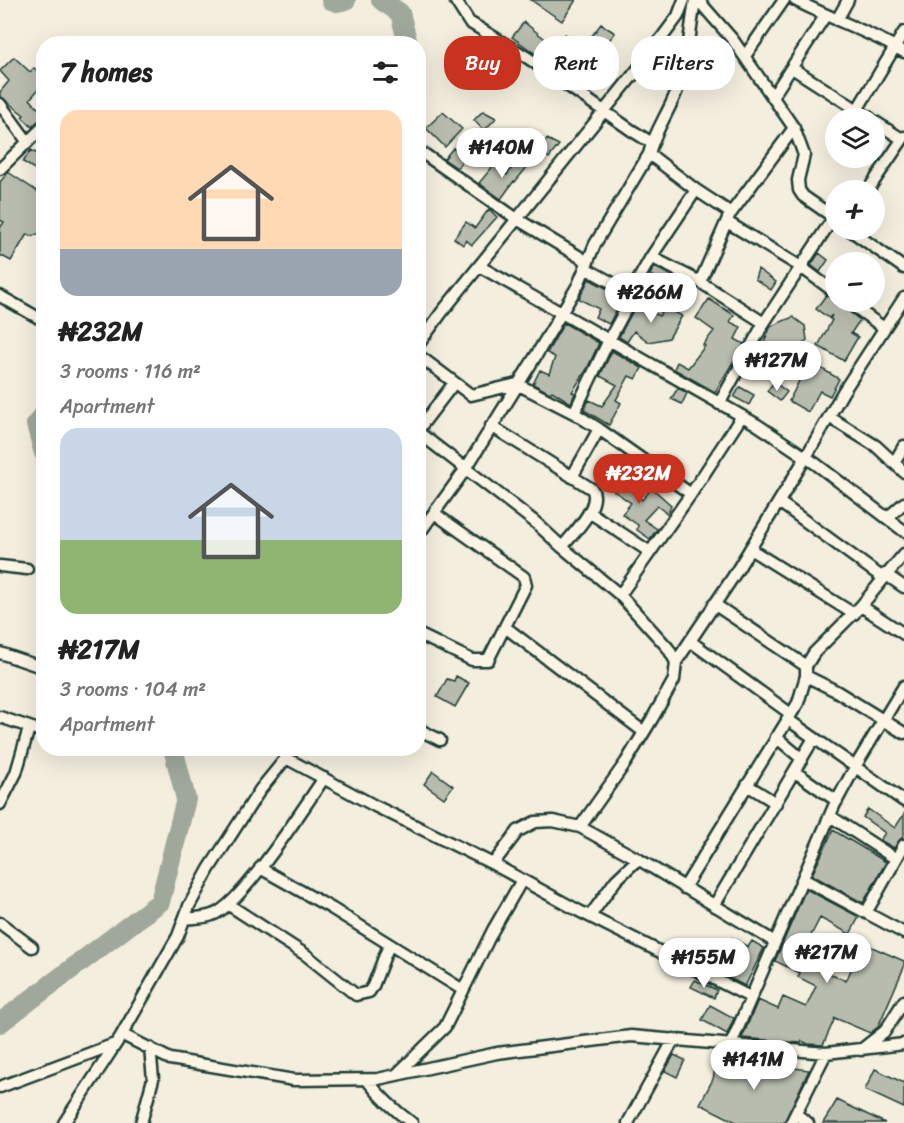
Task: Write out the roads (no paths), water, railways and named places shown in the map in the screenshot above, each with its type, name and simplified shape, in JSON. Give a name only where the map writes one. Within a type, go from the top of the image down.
[{"type":"street","points":[[455,0],[469,22],[528,58],[604,111],[729,218],[825,285]]},
{"type":"street","points":[[426,335],[678,16],[684,0]]},
{"type":"street","points":[[697,0],[745,57],[794,128],[804,155],[798,180],[799,190],[803,196],[825,212]]},
{"type":"street","points":[[426,524],[465,470],[578,285],[595,244],[651,149],[676,93],[686,58],[697,0]]},
{"type":"street","points":[[745,57],[784,0]]},
{"type":"street","points":[[795,0],[825,16],[900,49]]},
{"type":"street","points":[[837,20],[848,0]]},
{"type":"street","points":[[774,96],[825,16]]},
{"type":"street","points":[[857,108],[900,49],[904,32]]},
{"type":"street","points":[[792,68],[853,108]]},
{"type":"street","points":[[0,104],[27,141]]},
{"type":"street","points":[[875,180],[903,138],[885,127]]},
{"type":"street","points":[[700,282],[729,218],[794,128]]},
{"type":"street","points":[[0,169],[36,133]]},
{"type":"street","points":[[426,155],[517,219],[631,293]]},
{"type":"street","points":[[574,413],[629,303],[631,293],[651,257],[696,190]]},
{"type":"street","points":[[719,404],[764,323],[825,232]]},
{"type":"street","points":[[864,240],[904,268]]},
{"type":"street","points":[[651,257],[700,282],[764,323]]},
{"type":"street","points":[[479,266],[742,416],[806,458],[904,531]]},
{"type":"street","points":[[0,296],[36,316]]},
{"type":"street","points":[[580,827],[626,762],[674,680],[676,662],[750,549],[904,298]]},
{"type":"street","points":[[862,312],[884,328]]},
{"type":"street","points":[[426,361],[471,395],[518,384],[574,413],[692,494]]},
{"type":"street","points":[[426,420],[454,383]]},
{"type":"street","points":[[620,595],[692,494],[742,416]]},
{"type":"street","points":[[829,417],[876,446],[904,472]]},
{"type":"street","points":[[491,426],[595,493],[589,512],[562,547]]},
{"type":"street","points":[[572,477],[599,429]]},
{"type":"street","points":[[426,438],[535,522],[620,595],[668,648],[676,662]]},
{"type":"street","points":[[894,463],[904,446]]},
{"type":"street","points":[[779,502],[884,576],[904,587]]},
{"type":"street","points":[[887,518],[904,503]]},
{"type":"street","points":[[589,512],[650,552]]},
{"type":"street","points":[[426,638],[472,660],[485,661],[491,655],[526,585],[524,577],[434,513]]},
{"type":"street","points":[[750,549],[904,634]]},
{"type":"street","points":[[684,888],[798,703],[806,671],[814,653],[857,610],[904,554]]},
{"type":"street","points":[[0,566],[27,569]]},
{"type":"street","points":[[714,604],[806,671],[904,733]]},
{"type":"street","points":[[505,627],[644,732]]},
{"type":"street","points":[[690,641],[789,716],[814,738],[904,801]]},
{"type":"street","points":[[0,653],[36,665]]},
{"type":"street","points":[[731,1044],[837,801],[904,686]]},
{"type":"street","points":[[0,717],[36,730]]},
{"type":"street","points":[[0,804],[16,773],[29,728]]},
{"type":"street","points":[[426,733],[440,740]]},
{"type":"street","points":[[776,737],[802,759]]},
{"type":"street","points":[[714,906],[814,738]]},
{"type":"street","points":[[64,1123],[118,1040],[178,936],[189,906],[209,869],[284,756]]},
{"type":"street","points":[[294,756],[324,778],[750,997]]},
{"type":"street","points":[[795,772],[837,801]]},
{"type":"street","points":[[184,919],[212,915],[229,905],[286,835],[324,778]]},
{"type":"street","points":[[747,785],[776,803]]},
{"type":"street","points":[[830,816],[896,859]]},
{"type":"street","points":[[493,864],[518,831],[535,822],[553,821],[580,827],[638,859],[775,942]]},
{"type":"street","points":[[866,913],[904,845]]},
{"type":"street","points":[[590,916],[616,880],[638,859]]},
{"type":"street","points":[[260,867],[463,990]]},
{"type":"street","points":[[803,879],[904,933]]},
{"type":"street","points":[[397,1074],[445,1027],[493,930],[522,880]]},
{"type":"street","points":[[229,905],[306,956],[356,995],[369,992],[373,986],[389,945]]},
{"type":"street","points":[[0,922],[32,947]]},
{"type":"street","points":[[860,1051],[885,1031],[904,1001]]},
{"type":"street","points":[[0,1087],[127,1037],[170,1059],[294,1080],[367,1080],[497,1053],[631,1036],[826,1053],[860,1051],[904,1044]]},
{"type":"street","points":[[628,1123],[674,1039]]},
{"type":"street","points":[[141,1123],[153,1079],[150,1048]]},
{"type":"street","points":[[808,1123],[793,1118],[826,1053]]},
{"type":"street","points":[[367,1080],[379,1097],[412,1123]]},
{"type":"waterway","points":[[331,0],[337,2],[346,0]]},
{"type":"waterway","points":[[381,0],[400,13],[406,36]]},
{"type":"waterway","points":[[0,1023],[160,902],[186,799],[175,756]]}]
